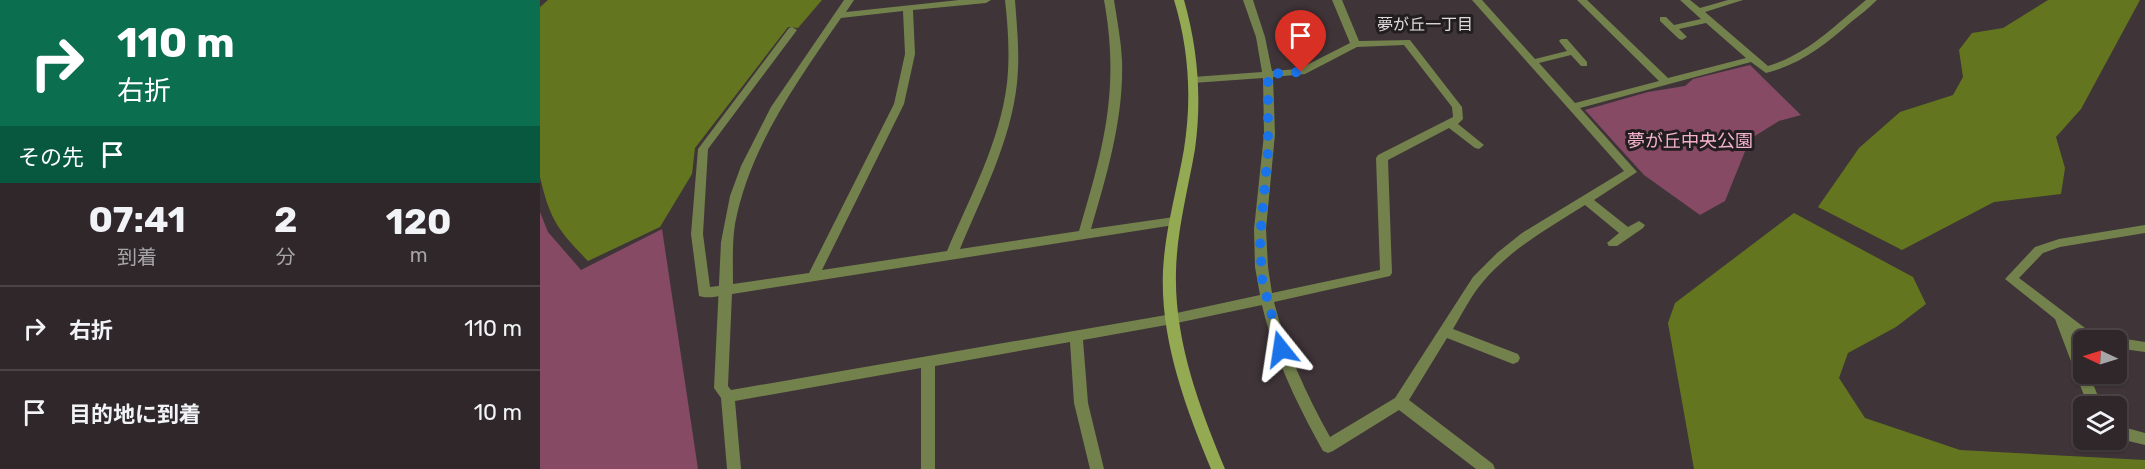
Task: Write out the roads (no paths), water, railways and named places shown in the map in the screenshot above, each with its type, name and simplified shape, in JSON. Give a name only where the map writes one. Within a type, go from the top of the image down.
[{"type":"street","points":[[734,469],[728,396],[721,388],[729,225],[742,179],[774,113],[849,0]]},
{"type":"street","points":[[839,15],[986,0]]},
{"type":"street","points":[[952,255],[992,154],[1010,95],[1014,58],[1010,0]]},
{"type":"street","points":[[1084,234],[1114,125],[1117,95],[1117,48],[1109,0]]},
{"type":"street","points":[[1179,0],[1186,24],[1193,80],[1191,137],[1174,221],[1169,280],[1172,319],[1175,346],[1190,401],[1218,469]]},
{"type":"street","points":[[1248,0],[1268,74],[1268,151],[1260,238],[1262,279],[1281,349],[1293,381],[1328,446],[1400,402],[1478,280],[1501,256],[1526,236],[1631,172],[1480,0]]},
{"type":"street","points":[[1336,0],[1355,44]]},
{"type":"street","points":[[1582,0],[1667,83]]},
{"type":"street","points":[[1685,0],[1766,70],[1805,56],[1872,0]]},
{"type":"street","points":[[1698,11],[1738,0]]},
{"type":"street","points":[[813,276],[882,143],[899,104],[910,54],[908,9]]},
{"type":"street","points":[[1663,19],[1682,37]]},
{"type":"street","points":[[1672,28],[1708,20]]},
{"type":"street","points":[[792,30],[703,149],[697,205],[700,275],[704,293],[1174,221]]},
{"type":"street","points":[[1564,41],[1584,64]]},
{"type":"street","points":[[728,396],[1172,319],[1386,273],[1382,158],[1458,119],[1456,107],[1407,42],[1355,44],[1301,72],[1193,80]]},
{"type":"street","points":[[1533,62],[1573,52]]},
{"type":"street","points":[[1573,107],[1753,58]]},
{"type":"street","points":[[1450,123],[1479,145]]},
{"type":"street","points":[[1585,199],[1627,233]]},
{"type":"street","points":[[1613,243],[1639,225]]},
{"type":"street","points":[[2077,330],[2011,279],[2039,250],[2145,229]]},
{"type":"street","points":[[2061,319],[2091,396]]},
{"type":"street","points":[[1445,332],[1513,358]]},
{"type":"street","points":[[1076,335],[1081,403],[1097,469]]},
{"type":"street","points":[[2127,344],[2145,347]]},
{"type":"street","points":[[928,362],[928,469]]},
{"type":"street","points":[[1400,402],[1488,469]]},
{"type":"street","points":[[2127,434],[2145,439]]},
{"type":"district","name":"夢が丘一丁目","points":[[1425,24]]},
{"type":"park label","name":"夢が丘中央公園","points":[[1690,141]]}]
